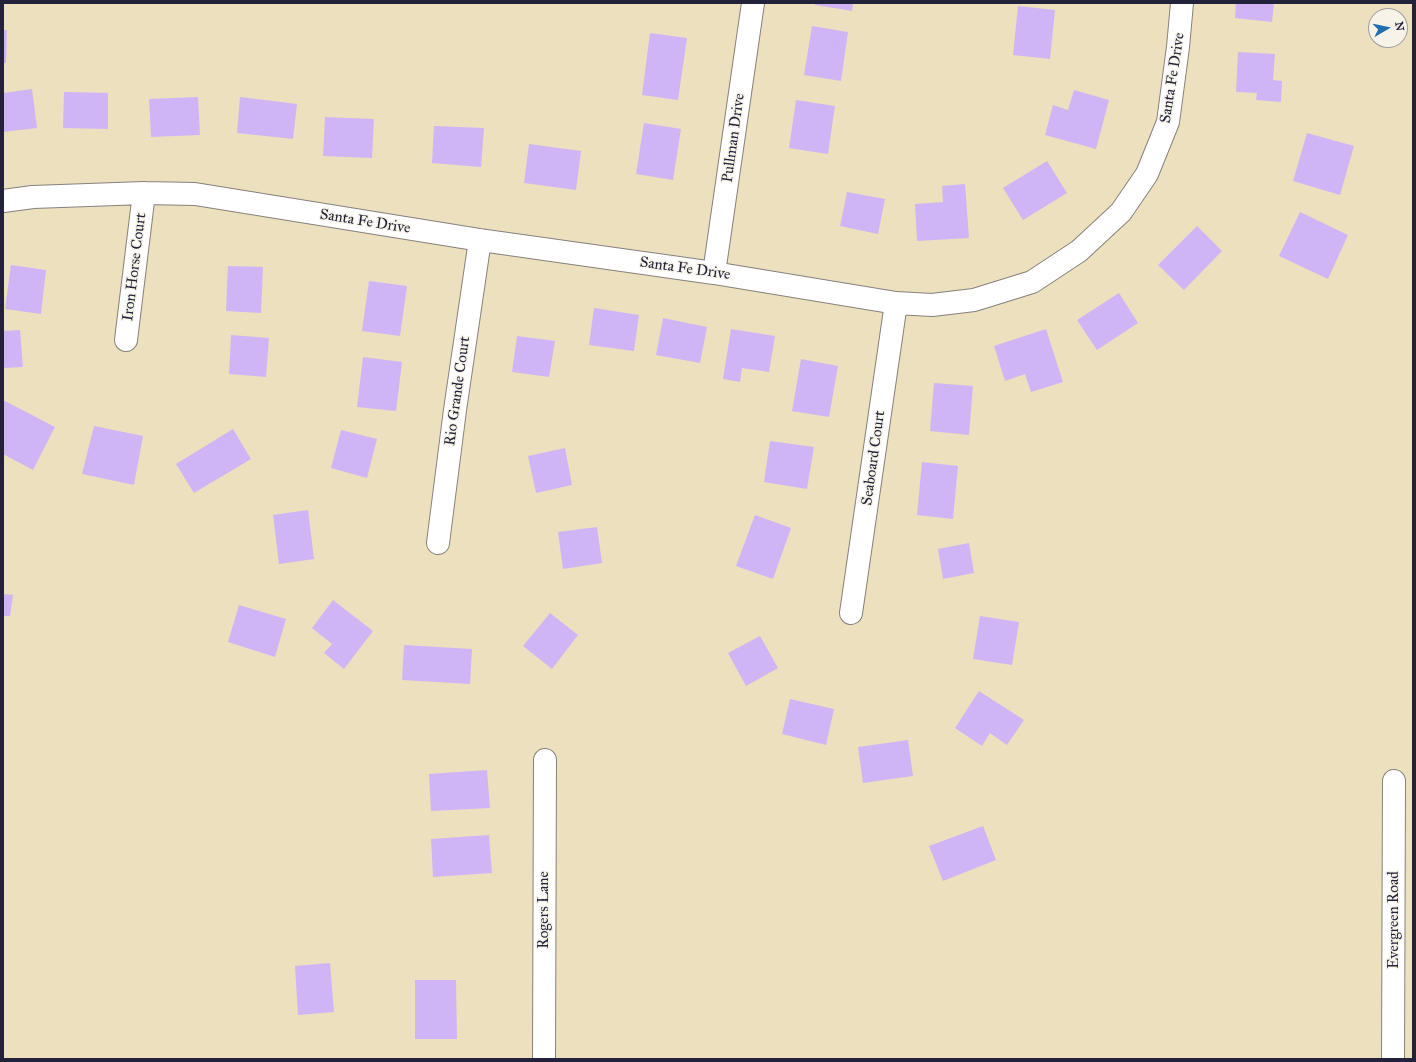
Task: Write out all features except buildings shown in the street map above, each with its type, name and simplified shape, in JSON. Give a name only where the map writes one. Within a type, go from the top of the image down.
[{"type":"street","name":"Pullman Drive","points":[[714,273],[753,3]]},
{"type":"street","name":"Santa Fe Drive","points":[[3,201],[33,198],[144,193],[195,194],[480,240],[714,273],[896,303],[932,305],[974,300],[1032,282],[1079,251],[1121,212],[1147,174],[1168,122],[1182,3]]},
{"type":"street","name":"Iron Horse Court","points":[[126,340],[144,193]]},
{"type":"street","name":"Rio Grande Court","points":[[438,543],[455,410],[480,240]]},
{"type":"street","name":"Seaboard Court","points":[[851,613],[896,303]]},
{"type":"street","name":"Rogers Lane","points":[[544,1059],[545,760]]},
{"type":"street","name":"Evergreen Road","points":[[1393,1059],[1394,781]]}]
